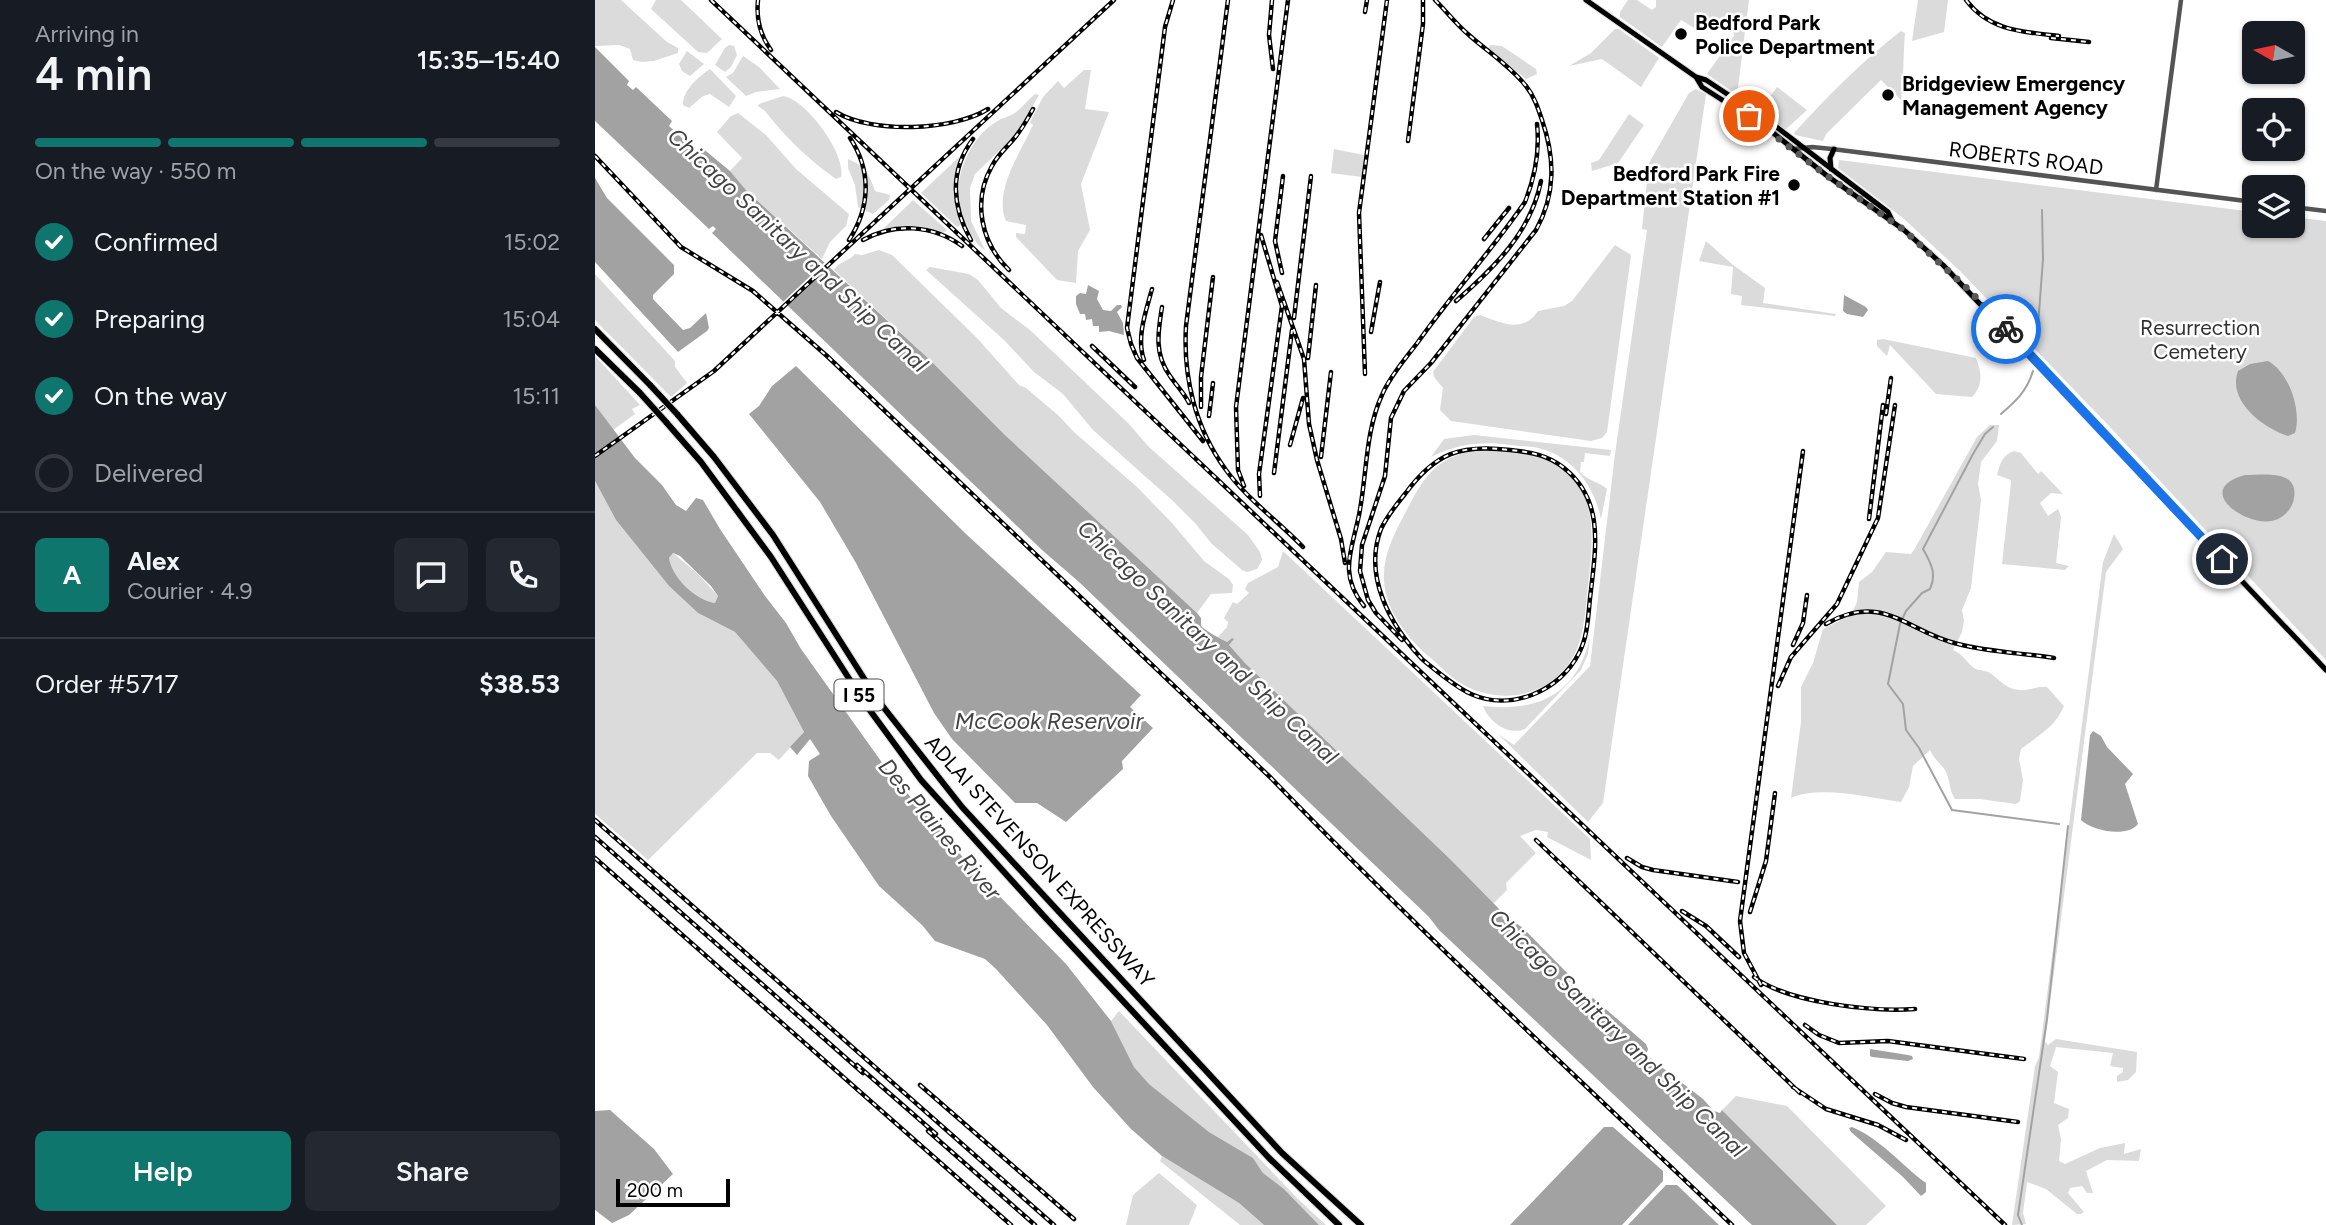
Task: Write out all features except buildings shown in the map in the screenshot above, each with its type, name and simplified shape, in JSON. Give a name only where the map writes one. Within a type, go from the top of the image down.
[{"type":"highway","name":"ADLAI STEVENSON EXPRESSWAY","points":[[595,329],[651,386],[714,457],[773,535],[877,699],[962,807],[1282,1153],[1361,1225]]},
{"type":"highway","name":"ADLAI STEVENSON EXPRESSWAY","points":[[595,349],[640,393],[701,462],[771,556],[866,705],[921,780],[1269,1158],[1339,1225]]},
{"type":"main road","points":[[1586,0],[1696,77],[1706,80],[1736,99],[1888,212],[1893,222]]},
{"type":"main road","points":[[1696,77],[1702,87],[1741,110],[1893,222],[1977,298],[2326,670]]},
{"type":"main road","points":[[1831,169],[1830,158],[1834,149]]},
{"type":"street","points":[[2156,190],[2181,0]]},
{"type":"street","name":"ROBERTS ROAD","points":[[1793,149],[1834,149],[2242,201]]},
{"type":"street","points":[[2305,208],[2326,211]]},
{"type":"green space","points":[[595,0],[621,0],[667,42],[678,48],[678,53],[642,62],[633,60],[630,49],[619,45],[595,46]]},
{"type":"green space","points":[[656,0],[681,0],[722,39],[707,53],[698,52],[651,9]]},
{"type":"green space","points":[[1628,0],[1637,0],[1652,10],[1656,7],[1656,0],[1749,0],[1737,95],[1707,74],[1734,36],[1733,31],[1712,17],[1701,32],[1681,20],[1662,47],[1620,17],[1620,12]]},
{"type":"green space","points":[[1918,0],[1948,0],[1944,32],[1912,41]]},
{"type":"green space","points":[[1615,29],[1619,29],[1659,58],[1641,87],[1602,59],[1569,66],[1591,53]]},
{"type":"green space","points":[[1901,31],[1905,33],[1901,100],[1881,80],[1826,134],[1823,141],[1795,135],[1845,80]]},
{"type":"green space","points":[[729,45],[734,46],[737,55],[725,72],[715,65]]},
{"type":"green space","points":[[1490,45],[1502,46],[1536,69],[1537,74],[1526,79],[1488,49]]},
{"type":"green space","points":[[687,51],[704,64],[690,76],[682,71],[679,64]]},
{"type":"green space","points":[[743,56],[759,67],[780,89],[746,96],[726,77],[733,73]]},
{"type":"green space","points":[[710,69],[736,96],[729,107],[710,94],[703,96],[689,108],[683,105],[688,89]]},
{"type":"green space","points":[[1084,70],[1091,70],[1085,109],[1109,112],[1081,184],[1090,230],[1078,251],[1076,283],[1057,280],[1016,237],[1016,233],[1025,234],[1026,225],[1006,221],[1003,197],[1010,172],[1033,125],[1030,122],[1043,97],[1058,81],[1064,88]]},
{"type":"green space","points":[[1777,87],[1807,110],[1785,130],[1759,112]]},
{"type":"green space","points":[[1696,89],[1706,94],[1603,803],[1588,822],[1498,734],[1514,745],[1590,666],[1615,454],[1647,230],[1642,229],[1649,163],[1689,93]]},
{"type":"green space","points":[[1035,94],[1039,95],[1016,135],[975,174],[970,188],[971,221],[985,250],[974,238],[961,211],[958,197],[962,168],[976,141],[985,131],[1015,113]]},
{"type":"green space","points":[[783,96],[803,107],[823,129],[838,155],[841,177],[836,179],[807,156],[758,106]]},
{"type":"green space","points":[[738,113],[766,135],[796,169],[849,214],[846,226],[830,242],[822,259],[746,190],[730,171],[742,158],[717,132],[731,116]]},
{"type":"green space","points":[[1629,114],[1644,125],[1618,163],[1592,171],[1591,163],[1599,160]]},
{"type":"green space","points":[[1334,149],[1364,155],[1362,177],[1331,173]]},
{"type":"green space","points":[[959,157],[954,193],[961,225],[957,227],[921,193]]},
{"type":"green space","points":[[848,159],[866,172],[875,191],[890,195],[889,200],[873,214],[858,207]]},
{"type":"green space","name":"Resurrection Cemetery","points":[[1839,160],[2242,210],[2242,238],[2305,238],[2305,218],[2326,221],[2326,660],[2110,427],[1960,271],[1904,219],[1838,168]]},
{"type":"green space","points":[[913,200],[947,230],[943,233],[928,228],[906,226],[883,229]]},
{"type":"green space","points":[[1706,241],[1765,288],[1763,303],[1836,314],[1835,316],[1741,305],[1742,296],[1731,294],[1733,267],[1699,261]]},
{"type":"green space","points":[[1615,245],[1631,255],[1607,432],[1602,438],[1591,441],[1451,421],[1440,410],[1443,388],[1433,372],[1474,317],[1480,315],[1511,325],[1525,322],[1538,311],[1564,306],[1572,301]]},
{"type":"green space","points":[[879,250],[892,255],[977,338],[1019,385],[1059,416],[1137,487],[1204,561],[1229,579],[1233,585],[1232,593],[1211,594],[1197,613],[1006,436],[834,270],[855,254],[862,255]]},
{"type":"green space","points":[[930,267],[969,274],[978,280],[1001,308],[1030,330],[1128,423],[1149,447],[1248,535],[1260,552],[1262,560],[1257,569],[1247,572],[1242,570],[1211,543],[1173,501],[1093,430],[1063,394],[1034,372],[1004,340],[926,270]]},
{"type":"green space","points":[[595,274],[675,361],[675,367],[687,383],[671,397],[595,320]]},
{"type":"green space","points":[[1877,340],[1976,358],[1980,374],[1978,388],[1972,397],[1936,394],[1890,345],[1887,356],[1877,346]]},
{"type":"green space","points":[[595,356],[640,405],[632,409],[635,414],[613,430],[595,405]]},
{"type":"green space","points":[[1990,425],[1999,425],[1997,441],[1981,462],[1978,484],[1981,500],[1971,588],[1962,610],[1962,632],[1953,650],[1974,668],[1988,672],[2010,688],[2022,690],[2047,687],[2064,706],[2051,725],[2021,749],[2019,759],[2023,780],[2020,801],[2016,804],[1955,799],[1945,770],[1930,750],[1913,766],[1909,787],[1901,802],[1830,792],[1803,794],[1791,798],[1801,722],[1801,687],[1813,663],[1823,629],[1851,615],[1857,602],[1859,582],[1872,572],[1886,552],[1911,554],[1977,437]]},
{"type":"green space","points":[[1474,435],[1611,450],[1610,456],[1585,453],[1584,462],[1581,462],[1580,472],[1607,489],[1601,519],[1594,496],[1581,476],[1564,459],[1553,453],[1530,447],[1479,444],[1460,446],[1431,457],[1444,439]]},
{"type":"green space","points":[[1484,450],[1535,456],[1561,467],[1584,494],[1591,528],[1590,566],[1583,625],[1575,653],[1560,674],[1548,684],[1521,694],[1506,696],[1476,691],[1462,684],[1424,652],[1394,615],[1384,581],[1388,550],[1424,480],[1448,459]]},
{"type":"green space","points":[[2014,451],[2021,453],[2038,474],[2041,471],[2063,494],[2051,493],[2040,503],[2048,516],[2058,509],[2061,517],[2056,563],[2069,566],[2065,570],[2002,564],[2011,480],[1997,475],[2004,457]]},
{"type":"green space","points":[[595,481],[616,520],[669,586],[698,613],[735,632],[777,681],[804,732],[779,760],[770,753],[757,753],[648,860],[595,814]]},
{"type":"green space","points":[[2114,534],[2123,549],[2106,572],[2045,1042],[2048,1045],[2056,1039],[2137,1052],[2136,1072],[2128,1080],[2117,1082],[2117,1076],[2123,1072],[2123,1068],[2110,1066],[2113,1053],[2056,1047],[2050,1066],[2058,1072],[2054,1103],[2069,1109],[2068,1118],[2058,1125],[2061,1139],[2059,1161],[2065,1164],[2100,1148],[2125,1143],[2124,1154],[2141,1149],[2139,1161],[2107,1160],[2086,1171],[2093,1193],[2087,1193],[2082,1186],[2070,1188],[2068,1193],[2084,1212],[2081,1214],[2077,1214],[2046,1189],[2027,1182],[2023,1213],[2026,1224],[2012,1225],[2035,1066],[2039,1057],[2103,562]]},
{"type":"green space","points":[[1283,551],[1590,839],[1591,860],[1547,837],[1548,832],[1536,830],[1520,836],[1536,853],[1506,883],[1507,890],[1493,904],[1450,859],[1245,663],[1229,645],[1232,638],[1227,642],[1218,637],[1227,627],[1228,622],[1224,618],[1233,602],[1237,604],[1249,593],[1245,589],[1248,583],[1278,567]]},
{"type":"green space","points":[[673,553],[718,596],[715,603],[692,592],[680,580],[671,566],[669,558]]},
{"type":"green space","points":[[1590,637],[1588,654],[1581,670],[1525,729],[1506,729],[1494,722],[1486,712],[1483,706],[1521,706],[1552,696],[1576,673]]},
{"type":"green space","points":[[1119,1011],[1326,1225],[1319,1225],[1284,1189],[1263,1173],[1253,1158],[1209,1132],[1149,1084],[1134,1067],[1111,1021]]},
{"type":"green space","points":[[1736,1096],[1787,1106],[1886,1206],[1866,1225],[1837,1225],[1722,1110]]},
{"type":"green space","points":[[1162,1156],[1239,1203],[1264,1225],[1240,1225],[1160,1161]]},
{"type":"green space","points":[[1159,1173],[1197,1205],[1189,1225],[1126,1225],[1133,1195]]},
{"type":"water","name":"Chicago Sanitary and Ship Canal","points":[[595,47],[629,81],[627,85],[633,90],[636,87],[672,121],[669,126],[697,152],[701,147],[730,171],[746,190],[1197,613],[1201,618],[1201,626],[1227,642],[1234,639],[1229,645],[1245,663],[1450,859],[1505,915],[1502,918],[1506,922],[1510,919],[1523,928],[1574,980],[1571,983],[1589,1001],[1593,998],[1646,1044],[1646,1055],[1703,1099],[1714,1111],[1720,1113],[1722,1110],[1837,1225],[1752,1225],[1439,930],[1429,917],[712,233],[716,229],[713,226],[709,229],[595,121]]},
{"type":"water","points":[[595,178],[607,198],[674,265],[674,274],[653,295],[653,299],[683,330],[690,328],[706,313],[709,328],[707,331],[678,352],[595,262]]},
{"type":"water","points":[[1088,285],[1099,291],[1097,299],[1103,310],[1111,311],[1121,305],[1117,312],[1123,323],[1124,335],[1109,331],[1099,332],[1099,326],[1093,326],[1092,319],[1086,320],[1085,314],[1080,314],[1076,296],[1080,293],[1086,294]]},
{"type":"water","points":[[1844,295],[1866,307],[1868,310],[1863,317],[1843,311]]},
{"type":"water","points":[[2268,361],[2288,383],[2295,403],[2297,424],[2295,433],[2288,436],[2258,420],[2242,403],[2238,393],[2238,371],[2250,364]]},
{"type":"water","name":"McCook Reservoir","points":[[796,366],[966,534],[1141,695],[1130,707],[1153,728],[1122,761],[1123,769],[1066,822],[1037,803],[1015,803],[952,739],[934,713],[856,563],[820,502],[749,414],[759,406],[772,386]]},
{"type":"water","points":[[595,405],[635,458],[662,485],[676,505],[686,511],[696,498],[703,500],[801,649],[888,771],[974,870],[1066,964],[1111,1021],[1134,1067],[1149,1084],[1209,1132],[1253,1158],[1263,1173],[1284,1189],[1319,1225],[1264,1225],[1239,1203],[1162,1156],[1131,1129],[1093,1087],[1047,1025],[996,969],[985,959],[935,941],[922,925],[879,886],[831,816],[808,776],[809,761],[820,754],[810,739],[797,755],[790,747],[804,732],[777,681],[735,632],[698,613],[669,586],[616,520],[595,481]],"holes":[[[673,553],[680,556],[711,586],[718,596],[715,603],[700,598],[680,580],[669,558]]]},
{"type":"water","points":[[2245,475],[2286,478],[2294,489],[2289,510],[2278,519],[2267,521],[2254,520],[2231,508],[2224,499],[2223,490],[2229,482]]},
{"type":"water","points":[[2093,731],[2101,736],[2107,747],[2133,774],[2125,784],[2138,824],[2126,831],[2101,830],[2081,820],[2090,735]]},
{"type":"water","points":[[1870,1049],[1908,1055],[1913,1059],[1908,1061],[1872,1057]]},
{"type":"water","points":[[610,1110],[654,1149],[673,1174],[629,1215],[612,1223],[595,1210],[595,1111]]},
{"type":"water","points":[[1604,1127],[1613,1127],[1663,1171],[1663,1181],[1622,1225],[1510,1225]]},
{"type":"water","points":[[1852,1127],[1882,1145],[1926,1183],[1926,1192],[1921,1196],[1851,1132],[1849,1128]]},
{"type":"water","points":[[1666,1185],[1677,1185],[1719,1225],[1628,1225]]},
{"type":"pier","points":[[826,261],[831,266],[787,306],[783,302]]},
{"type":"waterway","points":[[2037,339],[2043,259],[2042,210]]},
{"type":"waterway","points":[[2001,414],[2020,395],[2033,371]]},
{"type":"waterway","points":[[1993,427],[1985,434],[1973,454],[1923,549],[1932,569],[1932,584],[1906,611],[1900,624],[1888,684],[1903,704],[1906,730],[1919,748],[1952,810],[2059,824]]},
{"type":"waterway","points":[[2022,1225],[2018,1215],[2047,1019],[2068,826]]},
{"type":"railway","points":[[711,0],[2005,1225]]},
{"type":"railway","points":[[758,0],[760,26],[771,50]]},
{"type":"railway","points":[[595,456],[714,371],[1114,0]]},
{"type":"railway","points":[[1173,0],[1165,27],[1127,328],[1137,358],[1203,441]]},
{"type":"railway","points":[[1228,0],[1186,326],[1189,383],[1206,437],[1226,470],[1234,481],[1303,547]]},
{"type":"railway","points":[[1272,0],[1269,35],[1273,69]]},
{"type":"railway","points":[[1244,486],[1238,470],[1236,407],[1288,0]]},
{"type":"railway","points":[[1365,12],[1367,0]]},
{"type":"railway","points":[[1365,374],[1359,213],[1387,0]]},
{"type":"railway","points":[[1408,141],[1423,24],[1423,0]]},
{"type":"railway","points":[[1402,640],[1376,613],[1368,600],[1360,571],[1362,545],[1385,476],[1391,418],[1404,391],[1431,363],[1536,230],[1547,203],[1551,176],[1546,134],[1529,90],[1435,0]]},
{"type":"railway","points":[[1966,0],[1975,10],[1996,24],[2020,31],[2059,36]]},
{"type":"railway","points":[[2051,38],[2089,42]]},
{"type":"railway","points":[[836,112],[870,124],[912,127],[955,122],[988,109]]},
{"type":"railway","points":[[1009,270],[999,259],[986,234],[981,207],[982,193],[994,162],[1018,133],[1033,109]]},
{"type":"railway","points":[[1364,606],[1351,583],[1349,562],[1376,409],[1385,388],[1399,367],[1525,202],[1536,164],[1537,124]]},
{"type":"railway","points":[[849,240],[861,215],[866,189],[862,163],[850,138]]},
{"type":"railway","points":[[971,240],[960,215],[956,189],[960,164],[973,139]]},
{"type":"railway","points":[[595,156],[681,247],[753,291],[827,356],[1271,778],[1441,948],[1732,1225]]},
{"type":"railway","points":[[1282,273],[1275,241],[1283,176]]},
{"type":"railway","points":[[1294,318],[1311,176]]},
{"type":"railway","points":[[1456,301],[1484,276],[1520,233],[1529,217],[1541,181]]},
{"type":"railway","points":[[1484,239],[1509,208]]},
{"type":"railway","points":[[863,240],[888,230],[914,228],[939,234],[962,246]]},
{"type":"railway","points":[[1260,496],[1259,474],[1282,306],[1261,235]]},
{"type":"railway","points":[[1201,407],[1201,377],[1213,277]]},
{"type":"railway","points":[[1277,282],[1304,359],[1309,424],[1341,539],[1345,563]]},
{"type":"railway","points":[[1371,332],[1380,282]]},
{"type":"railway","points":[[1308,358],[1316,285]]},
{"type":"railway","points":[[1144,360],[1141,334],[1152,289]]},
{"type":"railway","points":[[1162,307],[1159,334],[1161,359],[1189,403]]},
{"type":"railway","points":[[1274,473],[1292,330]]},
{"type":"railway","points":[[1092,346],[1135,387]]},
{"type":"railway","points":[[1321,457],[1331,372]]},
{"type":"railway","points":[[1886,414],[1891,378]]},
{"type":"railway","points":[[1209,416],[1213,383]]},
{"type":"railway","points":[[1290,445],[1303,398]]},
{"type":"railway","points":[[1869,519],[1883,405]]},
{"type":"railway","points":[[1778,686],[1791,657],[1837,604],[1878,518],[1895,405]]},
{"type":"railway","points":[[1422,659],[1390,615],[1378,582],[1376,547],[1381,529],[1392,511],[1427,469],[1438,460],[1463,450],[1492,448],[1517,451],[1539,455],[1564,468],[1586,494],[1595,540],[1586,630],[1582,646],[1571,666],[1547,687],[1518,699],[1502,701],[1471,694],[1423,660]]},
{"type":"railway","points":[[1761,985],[1744,953],[1740,921],[1803,451]]},
{"type":"railway","points":[[1793,645],[1803,623],[1807,595]]},
{"type":"railway","points":[[1826,624],[1846,615],[1879,613],[1958,644],[2054,658]]},
{"type":"railway","points":[[1750,912],[1766,861],[1775,793]]},
{"type":"railway","points":[[595,820],[1054,1225]]},
{"type":"railway","points":[[595,837],[863,1073]]},
{"type":"railway","points":[[1536,840],[1800,1093]]},
{"type":"railway","points":[[595,858],[1011,1225]]},
{"type":"railway","points":[[1627,858],[1653,870],[1738,882]]},
{"type":"railway","points":[[1682,911],[1706,926],[1739,957]]},
{"type":"railway","points":[[1754,977],[1788,993],[1831,1004],[1877,1009],[1915,1009]]},
{"type":"railway","points":[[1805,1025],[1819,1035],[1839,1043],[1888,1041],[2024,1059]]},
{"type":"railway","points":[[857,1065],[936,1134]]},
{"type":"railway","points":[[920,1085],[1074,1219]]},
{"type":"railway","points":[[1793,1087],[1826,1109],[1878,1125],[1906,1140]]},
{"type":"railway","points":[[1875,1094],[1906,1107],[2018,1122]]},
{"type":"railway","points":[[928,1131],[1035,1225]]},
{"type":"way so far","points":[[1749,116],[1904,230],[1971,292],[2006,329]]},
{"type":"place","name":"Bedford Park Police Department","points":[[1681,34]]},
{"type":"place","name":"Bridgeview Emergency Management Agency","points":[[1888,95]]},
{"type":"place","name":"Bedford Park Fire Department Station #1","points":[[1794,185]]},
{"type":"route","points":[[2006,329],[2222,559]]},
{"type":"water label","name":"Des Plaines River","points":[[940,829]]}]
